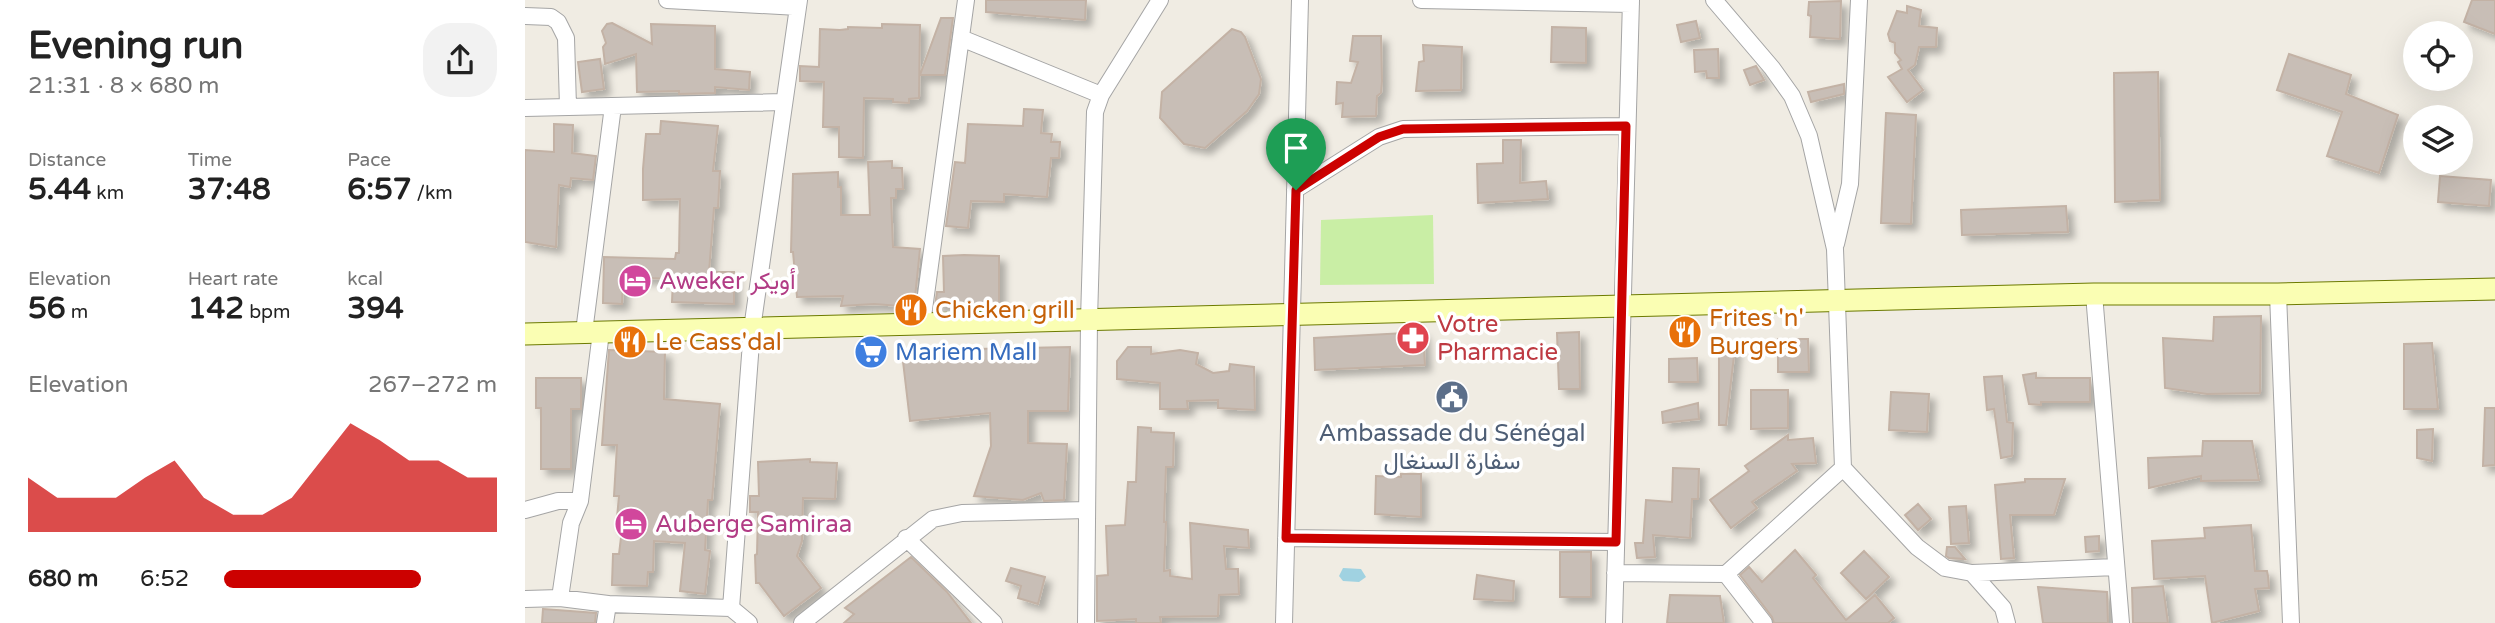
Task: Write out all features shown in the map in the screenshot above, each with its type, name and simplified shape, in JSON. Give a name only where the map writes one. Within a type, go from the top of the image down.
[{"type":"main road","points":[[525,334],[2094,294],[2278,294],[2495,289]]},
{"type":"street","points":[[667,0],[798,4],[752,329],[731,608]]},
{"type":"street","points":[[922,324],[966,0]]},
{"type":"street","points":[[1086,623],[1089,320],[1095,112],[1101,95],[1160,0]]},
{"type":"street","points":[[1284,623],[1300,0]]},
{"type":"street","points":[[1421,0],[1631,2],[1613,623]]},
{"type":"street","points":[[1714,0],[1772,68],[1792,96],[1809,136],[1835,249],[1843,468],[1929,558],[1945,568],[1972,573],[2116,567]]},
{"type":"street","points":[[1835,249],[1850,184],[1859,0]]},
{"type":"street","points":[[525,16],[551,17],[564,29],[568,107]]},
{"type":"street","points":[[961,38],[1101,95]]},
{"type":"street","points":[[525,108],[784,102]]},
{"type":"street","points":[[560,598],[571,523],[580,501],[592,332],[613,106]]},
{"type":"street","points":[[1296,190],[1379,137],[1403,129],[1626,126]]},
{"type":"street","points":[[2094,294],[2121,623]]},
{"type":"street","points":[[2278,294],[2291,623]]},
{"type":"street","points":[[1615,573],[1726,575],[1843,468]]},
{"type":"street","points":[[525,510],[558,501],[580,501]]},
{"type":"street","points":[[802,623],[933,519],[962,513],[1087,510]]},
{"type":"street","points":[[906,538],[994,623]]},
{"type":"street","points":[[1286,538],[1616,542]]},
{"type":"street","points":[[1972,573],[2003,608],[2007,623]]},
{"type":"street","points":[[1726,575],[1763,623]]},
{"type":"street","points":[[525,599],[560,598],[608,604],[731,608],[749,623]]},
{"type":"street","points":[[605,623],[608,604]]},
{"type":"green space","points":[[1433,215],[1434,284],[1320,285],[1321,220]]},
{"type":"water","points":[[1343,568],[1361,569],[1366,577],[1359,582],[1343,581],[1339,576]]},
{"type":"building","points":[[986,0],[1086,0],[1085,20],[986,12]]},
{"type":"building","points":[[2472,0],[2495,0],[2495,34],[2473,25],[2473,21],[2464,21]]},
{"type":"building","points":[[1841,1],[1840,39],[1810,37],[1809,2]]},
{"type":"building","points":[[1907,6],[1921,10],[1919,26],[1937,28],[1936,47],[1919,47],[1915,65],[1908,70],[1923,90],[1907,102],[1888,77],[1902,69],[1898,62],[1901,60],[1895,53],[1895,43],[1890,41],[1888,34],[1897,11],[1907,13]]},
{"type":"building","points":[[941,18],[953,18],[945,75],[920,75]]},
{"type":"building","points":[[1696,21],[1700,38],[1681,42],[1677,25]]},
{"type":"building","points":[[612,23],[652,44],[651,24],[715,26],[715,69],[750,72],[749,90],[715,87],[715,93],[637,92],[636,54],[605,64],[603,47],[606,43],[602,31],[607,24]]},
{"type":"building","points":[[882,24],[920,25],[919,98],[909,99],[909,103],[893,102],[893,99],[864,98],[863,158],[839,157],[839,127],[823,127],[824,82],[800,81],[800,66],[819,67],[820,29],[882,28]]},
{"type":"building","points":[[1552,27],[1586,28],[1586,63],[1551,62]]},
{"type":"building","points":[[1232,29],[1241,32],[1245,37],[1261,79],[1259,94],[1247,111],[1205,148],[1184,144],[1160,118],[1162,92]]},
{"type":"building","points":[[1353,36],[1381,36],[1382,81],[1381,93],[1377,96],[1376,116],[1342,117],[1343,103],[1336,104],[1337,82],[1351,83],[1358,62],[1350,61]]},
{"type":"building","points":[[1423,45],[1462,47],[1461,90],[1416,91],[1419,62],[1424,61]]},
{"type":"building","points":[[1718,49],[1719,78],[1707,78],[1706,71],[1695,72],[1694,50]]},
{"type":"building","points":[[2289,54],[2351,75],[2346,94],[2398,115],[2379,173],[2327,156],[2342,112],[2277,90]]},
{"type":"building","points":[[600,59],[604,89],[582,92],[578,62]]},
{"type":"building","points":[[1756,66],[1764,80],[1750,85],[1744,70]]},
{"type":"building","points":[[2158,72],[2160,200],[2115,202],[2114,73]]},
{"type":"building","points":[[1844,84],[1844,94],[1811,102],[1808,92]]},
{"type":"building","points":[[1024,109],[1043,110],[1041,133],[1052,134],[1051,142],[1060,142],[1059,158],[1051,158],[1047,197],[1004,194],[1004,202],[971,201],[968,228],[946,226],[955,162],[965,163],[968,124],[1023,126]]},
{"type":"building","points":[[1886,113],[1916,115],[1911,224],[1881,223]]},
{"type":"building","points":[[661,121],[718,126],[713,171],[720,171],[718,208],[714,208],[709,272],[734,272],[734,304],[672,302],[673,279],[623,277],[622,304],[603,303],[604,257],[675,259],[676,253],[679,253],[680,199],[643,200],[646,134],[660,134]]},
{"type":"building","points":[[554,124],[573,125],[572,153],[596,156],[593,180],[571,178],[570,187],[559,185],[556,247],[525,242],[525,150],[554,152]]},
{"type":"building","points":[[1503,140],[1521,140],[1520,183],[1546,181],[1548,199],[1478,203],[1477,164],[1503,163]]},
{"type":"building","points":[[892,161],[892,168],[902,168],[903,189],[896,189],[896,198],[891,198],[893,247],[920,249],[914,307],[874,304],[841,306],[843,296],[797,297],[791,252],[793,174],[838,172],[841,215],[870,215],[868,162]]},
{"type":"building","points":[[2440,176],[2491,180],[2489,206],[2438,202]]},
{"type":"building","points":[[2066,206],[2068,232],[1962,235],[1961,210]]},
{"type":"building","points":[[943,256],[999,256],[999,305],[935,306],[937,292],[944,292]]},
{"type":"building","points":[[2261,316],[2260,393],[2207,394],[2165,388],[2163,338],[2213,341],[2214,317]]},
{"type":"building","points":[[1423,332],[1425,365],[1315,370],[1314,338]]},
{"type":"building","points":[[1579,332],[1580,389],[1559,389],[1557,333]]},
{"type":"building","points":[[1778,339],[1808,339],[1809,372],[1778,372]]},
{"type":"building","points":[[2432,343],[2438,409],[2404,409],[2404,344]]},
{"type":"building","points":[[973,346],[973,349],[1070,347],[1068,411],[1028,411],[1028,443],[1067,444],[1064,500],[1044,501],[1041,493],[1023,500],[974,496],[991,446],[990,413],[910,421],[902,353]]},
{"type":"building","points":[[1128,347],[1151,347],[1151,354],[1180,350],[1198,353],[1196,364],[1213,373],[1229,371],[1230,364],[1254,367],[1255,410],[1218,408],[1218,400],[1187,401],[1188,409],[1160,409],[1160,383],[1117,379],[1117,361]]},
{"type":"building","points":[[1719,347],[1735,347],[1726,425],[1719,425]]},
{"type":"building","points":[[609,350],[665,352],[664,399],[720,404],[712,500],[708,500],[705,550],[710,551],[705,594],[680,591],[685,543],[654,541],[653,572],[648,572],[647,586],[612,585],[613,554],[619,554],[622,529],[616,528],[619,496],[614,496],[617,445],[602,445]]},
{"type":"building","points":[[1697,358],[1698,382],[1669,382],[1669,359]]},
{"type":"building","points":[[2036,373],[2036,378],[2090,378],[2090,402],[2029,404],[2023,375]]},
{"type":"building","points":[[2002,376],[2007,422],[2013,423],[2012,456],[2001,458],[1994,409],[1987,410],[1984,377]]},
{"type":"building","points":[[536,378],[581,378],[581,409],[571,409],[571,469],[541,469],[541,408],[536,408]]},
{"type":"building","points":[[1751,390],[1788,390],[1788,428],[1751,429]]},
{"type":"building","points":[[1891,392],[1929,394],[1927,432],[1889,430]]},
{"type":"building","points":[[1698,403],[1699,419],[1663,423],[1662,412]]},
{"type":"building","points":[[2485,408],[2495,408],[2495,465],[2483,466]]},
{"type":"building","points":[[1138,427],[1151,428],[1151,432],[1174,433],[1173,467],[1166,467],[1164,571],[1170,570],[1170,576],[1192,579],[1190,523],[1248,530],[1249,548],[1224,546],[1226,569],[1238,569],[1239,594],[1219,595],[1218,616],[1160,617],[1161,623],[1136,623],[1136,619],[1097,621],[1097,576],[1108,575],[1106,526],[1125,525],[1128,482],[1136,482]]},
{"type":"building","points":[[2433,429],[2432,461],[2417,458],[2417,430]]},
{"type":"building","points":[[1788,435],[1788,440],[1813,438],[1816,463],[1792,464],[1797,471],[1752,502],[1757,508],[1731,528],[1710,500],[1749,471],[1745,466]]},
{"type":"building","points":[[2203,441],[2252,441],[2259,480],[2201,481],[2201,476],[2149,488],[2148,458],[2202,456]]},
{"type":"building","points":[[810,459],[810,462],[837,463],[835,499],[803,498],[802,541],[797,556],[821,588],[784,616],[759,583],[756,583],[758,512],[750,512],[750,496],[759,496],[758,462]]},
{"type":"building","points":[[1673,468],[1699,469],[1698,499],[1692,499],[1690,538],[1653,535],[1655,557],[1637,558],[1635,543],[1643,543],[1646,500],[1672,502]]},
{"type":"building","points":[[1401,474],[1421,474],[1421,517],[1375,514],[1376,476],[1401,477]]},
{"type":"building","points":[[2025,479],[2065,479],[2054,515],[2010,515],[2014,558],[2001,559],[1995,485],[2025,482]]},
{"type":"building","points":[[1918,504],[1931,519],[1918,530],[1905,515]]},
{"type":"building","points":[[1966,506],[1969,543],[1951,544],[1949,507]]},
{"type":"building","points":[[2251,525],[2255,571],[2267,571],[2268,576],[2269,588],[2255,589],[2259,611],[2212,623],[2205,576],[2154,579],[2152,541],[2205,538],[2204,528]]},
{"type":"building","points":[[2099,536],[2099,551],[2086,552],[2085,537]]},
{"type":"building","points":[[1947,547],[1955,547],[1965,559],[1946,556]]},
{"type":"building","points":[[1795,550],[1816,575],[1813,578],[1846,620],[1875,595],[1894,618],[1888,623],[1774,623],[1740,575],[1749,567],[1762,582]]},
{"type":"building","points":[[1864,551],[1889,577],[1866,599],[1841,573]]},
{"type":"building","points":[[1560,552],[1591,552],[1591,597],[1560,597]]},
{"type":"building","points":[[911,557],[947,592],[971,623],[844,623],[854,614],[845,608]]},
{"type":"building","points":[[1011,568],[1045,577],[1038,604],[1018,598],[1021,586],[1006,581]]},
{"type":"building","points":[[1477,575],[1514,581],[1513,601],[1474,599]]},
{"type":"building","points":[[2163,586],[2168,623],[2133,623],[2132,588]]},
{"type":"building","points":[[2038,587],[2107,592],[2108,623],[2043,623]]},
{"type":"building","points":[[1670,595],[1720,596],[1724,623],[1667,623]]},
{"type":"building","points":[[543,609],[596,613],[595,623],[542,623]]},
{"type":"place","name":"Aweker أويكر","points":[[635,281]]},
{"type":"place","name":"Chicken grill","points":[[911,310]]},
{"type":"place","name":"Frites 'n' Burgers","points":[[1685,332]]},
{"type":"place","name":"Votre Pharmacie","points":[[1413,338]]},
{"type":"place","name":"Le Cass'dal","points":[[630,342]]},
{"type":"place","name":"Mariem Mall","points":[[871,352]]},
{"type":"place","name":"Ambassade du Sénégal سفارة السنغال","points":[[1452,397]]},
{"type":"place","name":"Auberge Samiraa","points":[[631,524]]},
{"type":"route","points":[[1626,126],[1616,542],[1286,538],[1296,190],[1379,137],[1403,129],[1626,126]]}]
